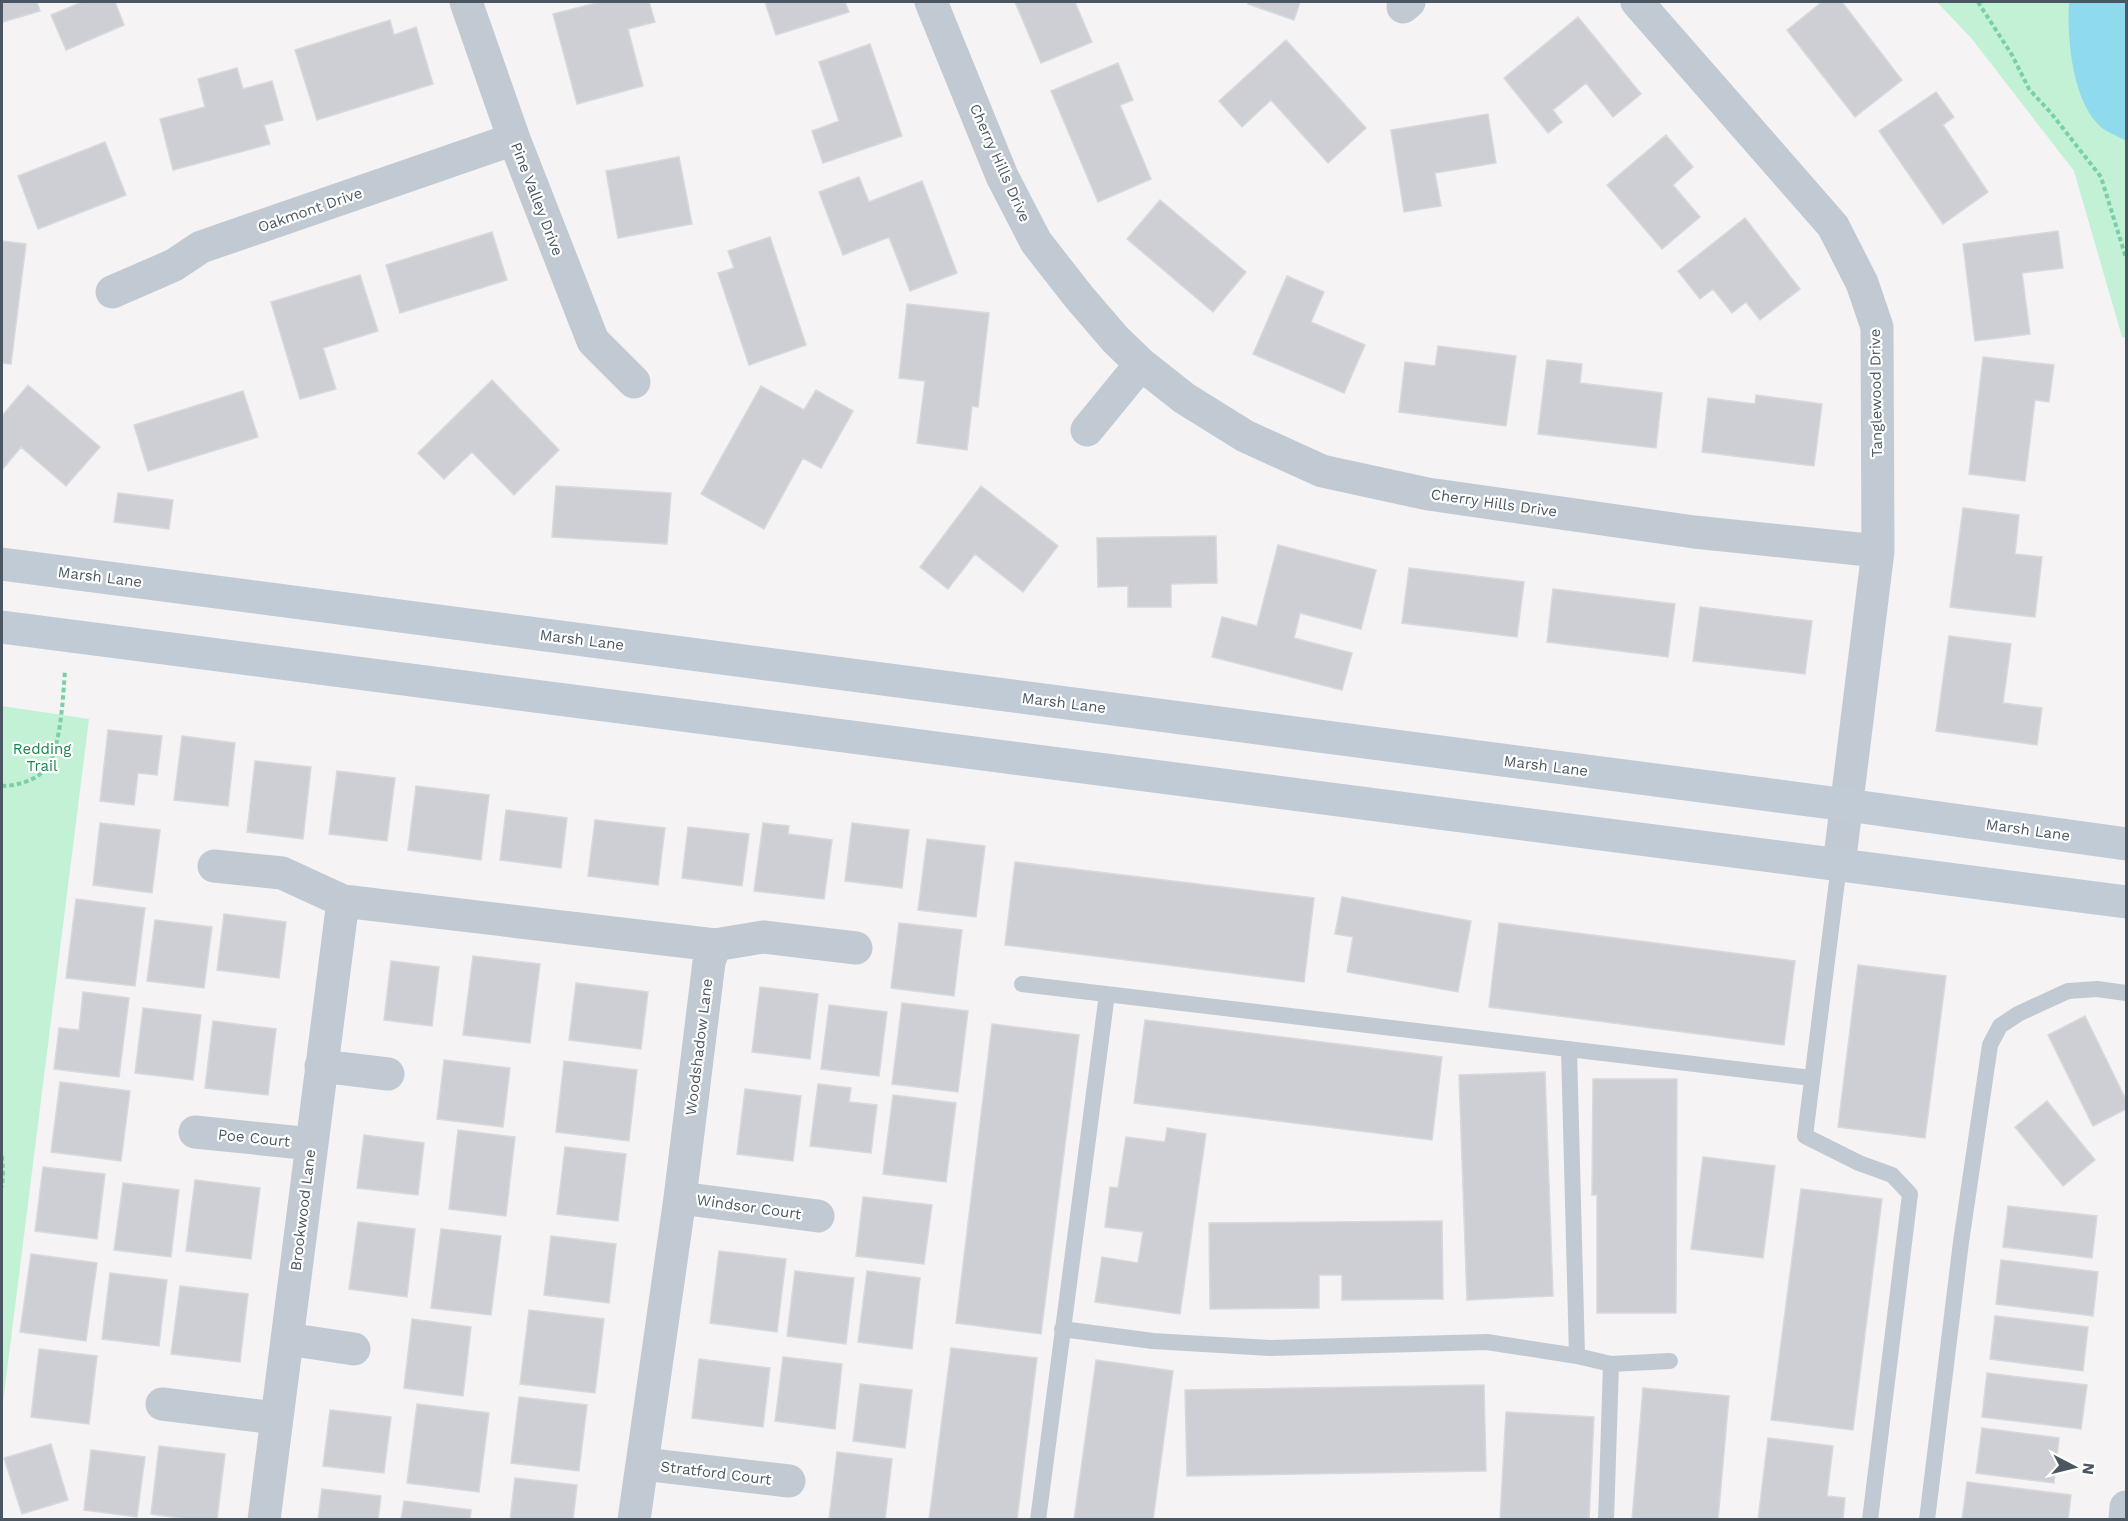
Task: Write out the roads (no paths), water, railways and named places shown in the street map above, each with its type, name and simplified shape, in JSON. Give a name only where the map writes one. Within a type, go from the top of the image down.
[{"type":"main road","name":"Marsh Lane","points":[[2,564],[1847,805],[2127,844]]},
{"type":"main road","points":[[2,627],[2127,902]]},
{"type":"street","name":"Pine Valley Drive","points":[[466,2],[514,139],[593,341],[634,382]]},
{"type":"street","name":"Cherry Hills Drive","points":[[931,2],[1002,176],[1036,242],[1116,340],[1141,364],[1184,398],[1245,436],[1322,471],[1428,494],[1694,532],[1878,550]]},
{"type":"street","name":"Tanglewood Drive","points":[[1636,2],[1833,226],[1862,283],[1876,327],[1878,550],[1839,866]]},
{"type":"street","name":"Oakmont Drive","points":[[112,292],[174,265],[201,247],[514,139]]},
{"type":"street","points":[[1087,430],[1141,364]]},
{"type":"street","points":[[214,866],[282,873],[343,901],[715,945],[763,937],[856,948]]},
{"type":"street","name":"Brookwood Lane","points":[[264,1520],[343,901]]},
{"type":"street","name":"Woodshadow Lane","points":[[634,1520],[680,1198],[709,962],[715,945]]},
{"type":"street","points":[[321,1066],[387,1074]]},
{"type":"street","name":"Poe Court","points":[[195,1132],[312,1144]]},
{"type":"street","name":"Windsor Court","points":[[680,1198],[818,1216]]},
{"type":"street","points":[[287,1339],[354,1349]]},
{"type":"street","points":[[162,1404],[276,1418]]},
{"type":"street","name":"Stratford Court","points":[[643,1464],[789,1481]]},
{"type":"lane","points":[[1839,866],[1805,1136],[1859,1163],[1892,1175],[1910,1194],[1870,1520]]},
{"type":"lane","points":[[1022,984],[1812,1078]]},
{"type":"lane","points":[[1927,1520],[1962,1231],[1990,1045],[2000,1026],[2018,1014],[2068,991],[2097,989],[2127,993]]},
{"type":"lane","points":[[1038,1520],[1107,994]]},
{"type":"lane","points":[[1569,1049],[1577,1356]]},
{"type":"lane","points":[[1062,1329],[1153,1341],[1269,1348],[1487,1342],[1577,1356],[1611,1364],[1670,1361]]},
{"type":"lane","points":[[1606,1520],[1611,1364]]},
{"type":"water","points":[[2069,2],[2126,2],[2126,141],[2105,130],[2085,105],[2074,71],[2071,52]]},
{"type":"park label","name":"Redding Trail","points":[[42,758]]}]
